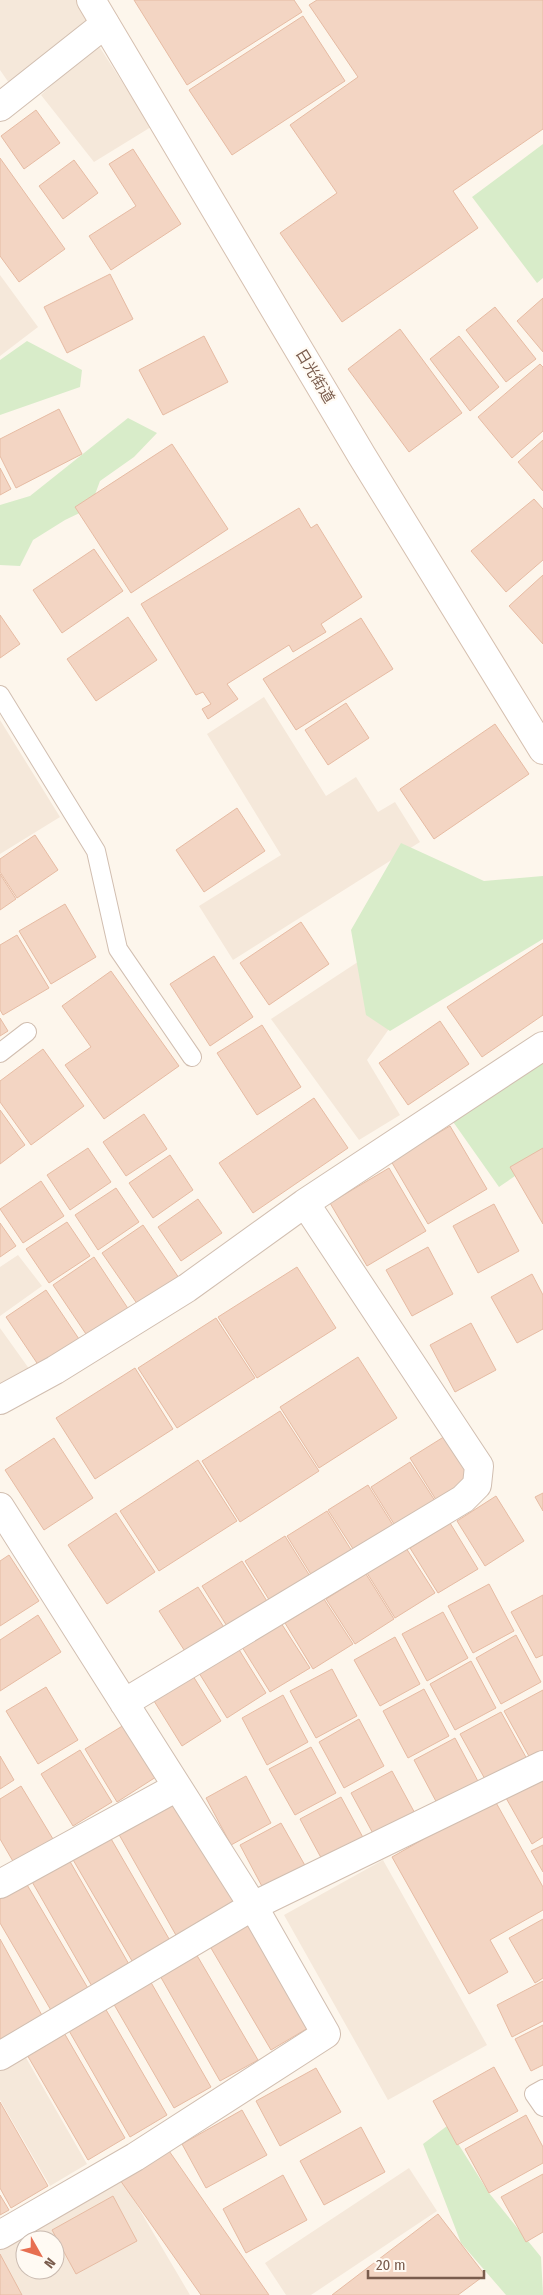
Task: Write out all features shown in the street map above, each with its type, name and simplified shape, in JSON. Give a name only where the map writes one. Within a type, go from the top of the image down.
[{"type":"street","name":"日光街道","points":[[91,0],[362,456],[543,750]]},
{"type":"street","points":[[0,107],[104,24]]},
{"type":"street","points":[[0,1400],[55,1370],[187,1288],[304,1203],[543,1046]]},
{"type":"street","points":[[124,1703],[463,1499],[477,1485],[480,1466],[304,1203]]},
{"type":"street","points":[[0,1508],[10,1543],[124,1703],[253,1906],[326,2034],[135,2157],[0,2235]]},
{"type":"street","points":[[0,2056],[253,1906],[543,1765]]},
{"type":"street","points":[[0,1884],[177,1787]]},
{"type":"lane","points":[[0,695],[96,851],[118,949],[192,1058]]},
{"type":"lane","points":[[0,1052],[27,1032]]},
{"type":"lane","points":[[543,2089],[534,2094],[543,2107]]},
{"type":"shaded area","points":[[0,0],[76,0],[93,23],[9,83],[0,70]]},
{"type":"shaded area","points":[[97,43],[151,127],[94,162],[41,95]]},
{"type":"shaded area","points":[[0,275],[38,327],[0,356]]},
{"type":"shaded area","points":[[264,697],[326,796],[356,777],[378,812],[395,802],[420,842],[233,960],[199,906],[281,855],[207,734]]},
{"type":"shaded area","points":[[0,720],[60,817],[0,854]]},
{"type":"shaded area","points":[[373,952],[408,1002],[367,1060],[400,1115],[359,1140],[271,1019]]},
{"type":"shaded area","points":[[18,1255],[42,1286],[0,1316],[0,1267]]},
{"type":"shaded area","points":[[0,1328],[30,1370],[0,1386]]},
{"type":"shaded area","points":[[383,1860],[487,2045],[388,2100],[284,1915]]},
{"type":"shaded area","points":[[25,2056],[87,2164],[50,2186],[0,2100],[0,2071]]},
{"type":"shaded area","points":[[409,2168],[437,2211],[311,2295],[286,2295],[265,2263]]},
{"type":"shaded area","points":[[118,2173],[190,2295],[0,2295],[0,2242],[15,2233],[15,2280],[65,2280],[65,2230],[21,2230]]},
{"type":"green space","points":[[543,144],[543,278],[537,283],[472,197]]},
{"type":"green space","points":[[27,341],[82,370],[80,387],[0,415],[0,360]]},
{"type":"green space","points":[[128,418],[157,433],[134,457],[100,481],[90,508],[65,520],[33,540],[20,566],[0,565],[0,505],[30,496]]},
{"type":"green space","points":[[401,843],[484,881],[543,876],[543,939],[390,1031],[366,1015],[351,930]]},
{"type":"green space","points":[[543,1032],[543,1157],[499,1187],[437,1099]]},
{"type":"green space","points":[[447,2126],[489,2193],[541,2257],[543,2295],[506,2295],[461,2243],[423,2144]]},
{"type":"building","points":[[134,0],[294,0],[302,12],[187,85]]},
{"type":"building","points":[[317,0],[543,0],[543,129],[453,191],[478,228],[342,322],[280,233],[337,193],[290,125],[358,77],[309,5]]},
{"type":"building","points":[[303,16],[345,81],[232,155],[189,90]]},
{"type":"building","points":[[36,110],[60,143],[24,169],[1,136]]},
{"type":"building","points":[[133,149],[181,224],[111,270],[89,236],[136,206],[109,164]]},
{"type":"building","points":[[0,158],[65,249],[19,282],[0,256]]},
{"type":"building","points":[[74,160],[98,193],[63,219],[39,186]]},
{"type":"building","points":[[110,274],[133,319],[67,353],[44,307]]},
{"type":"building","points":[[543,298],[543,352],[517,321]]},
{"type":"building","points":[[495,307],[536,359],[506,382],[466,330]]},
{"type":"building","points":[[400,329],[462,413],[409,452],[348,369]]},
{"type":"building","points":[[204,336],[228,382],[163,415],[139,370]]},
{"type":"building","points":[[459,336],[499,387],[470,411],[430,359]]},
{"type":"building","points":[[540,364],[543,367],[543,431],[512,458],[478,417]]},
{"type":"building","points":[[59,409],[82,454],[16,488],[0,456],[0,439]]},
{"type":"building","points":[[543,440],[543,491],[518,462]]},
{"type":"building","points":[[172,444],[228,529],[131,593],[75,507]]},
{"type":"building","points":[[0,468],[11,489],[0,495]]},
{"type":"building","points":[[534,499],[543,509],[543,560],[506,592],[471,551]]},
{"type":"building","points":[[299,508],[311,528],[317,524],[362,597],[321,624],[326,632],[293,652],[289,645],[227,684],[238,699],[208,719],[202,709],[211,704],[203,692],[196,695],[141,604]]},
{"type":"building","points":[[94,549],[123,591],[62,633],[33,590]]},
{"type":"building","points":[[543,575],[543,644],[509,606]]},
{"type":"building","points":[[0,615],[20,644],[0,658]]},
{"type":"building","points":[[128,617],[157,660],[96,701],[67,659]]},
{"type":"building","points":[[361,618],[393,669],[296,730],[263,679]]},
{"type":"building","points":[[346,703],[369,738],[328,765],[305,730]]},
{"type":"building","points":[[495,724],[529,774],[434,839],[400,789]]},
{"type":"building","points":[[237,808],[265,851],[204,892],[176,850]]},
{"type":"building","points":[[35,835],[58,870],[17,898],[0,872],[0,859]]},
{"type":"building","points":[[0,874],[16,899],[0,910]]},
{"type":"building","points":[[65,904],[96,957],[51,984],[19,931]]},
{"type":"building","points":[[301,922],[329,964],[269,1005],[240,963]]},
{"type":"building","points":[[17,935],[49,988],[3,1015],[0,1010],[0,945]]},
{"type":"building","points":[[543,943],[543,1015],[482,1057],[447,1007]]},
{"type":"building","points":[[214,956],[253,1017],[210,1046],[170,984]]},
{"type":"building","points":[[111,971],[179,1066],[104,1119],[65,1065],[91,1047],[62,1006]]},
{"type":"building","points":[[0,1018],[8,1031],[0,1036]]},
{"type":"building","points":[[440,1021],[469,1064],[408,1105],[379,1063]]},
{"type":"building","points":[[262,1025],[301,1087],[257,1115],[217,1053]]},
{"type":"building","points":[[43,1049],[84,1106],[31,1145],[0,1102],[0,1081]]},
{"type":"building","points":[[314,1098],[348,1148],[253,1213],[219,1163]]},
{"type":"building","points":[[0,1110],[25,1145],[0,1164]]},
{"type":"building","points":[[144,1114],[167,1149],[126,1176],[103,1142]]},
{"type":"building","points":[[450,1126],[487,1189],[428,1224],[391,1161]]},
{"type":"building","points":[[88,1148],[111,1182],[70,1210],[47,1175]]},
{"type":"building","points":[[543,1148],[543,1224],[510,1167]]},
{"type":"building","points":[[170,1155],[193,1190],[153,1218],[129,1183]]},
{"type":"building","points":[[389,1168],[426,1231],[367,1266],[330,1203]]},
{"type":"building","points":[[41,1181],[64,1216],[23,1243],[0,1209]]},
{"type":"building","points":[[116,1188],[139,1222],[98,1250],[75,1215]]},
{"type":"building","points":[[198,1199],[222,1233],[181,1261],[158,1227]]},
{"type":"building","points":[[494,1204],[519,1251],[478,1273],[453,1226]]},
{"type":"building","points":[[67,1222],[90,1256],[49,1283],[26,1249]]},
{"type":"building","points":[[0,1223],[16,1246],[0,1257]]},
{"type":"building","points":[[143,1225],[179,1278],[138,1305],[102,1253]]},
{"type":"building","points":[[428,1247],[453,1294],[412,1316],[386,1270]]},
{"type":"building","points":[[94,1257],[129,1310],[88,1337],[53,1285]]},
{"type":"building","points":[[297,1267],[336,1328],[257,1378],[218,1317]]},
{"type":"building","points":[[532,1274],[543,1295],[543,1329],[517,1343],[491,1297]]},
{"type":"building","points":[[46,1290],[81,1342],[41,1369],[6,1317]]},
{"type":"building","points":[[216,1318],[255,1378],[177,1428],[138,1368]]},
{"type":"building","points":[[471,1323],[496,1370],[455,1392],[430,1345]]},
{"type":"building","points":[[358,1357],[397,1418],[319,1468],[280,1407]]},
{"type":"building","points":[[135,1368],[173,1429],[95,1479],[56,1418]]},
{"type":"building","points":[[280,1411],[319,1471],[240,1522],[202,1461]]},
{"type":"building","points":[[450,1433],[478,1478],[438,1503],[410,1458]]},
{"type":"building","points":[[54,1438],[93,1498],[44,1530],[5,1470]]},
{"type":"building","points":[[198,1460],[237,1521],[159,1571],[120,1511]]},
{"type":"building","points":[[410,1462],[439,1507],[399,1532],[371,1487]]},
{"type":"building","points":[[368,1485],[396,1530],[357,1555],[328,1510]]},
{"type":"building","points":[[543,1493],[543,1511],[535,1497]]},
{"type":"building","points":[[496,1496],[524,1541],[485,1566],[457,1521]]},
{"type":"building","points":[[327,1511],[355,1556],[315,1581],[287,1536]]},
{"type":"building","points":[[116,1513],[155,1572],[107,1604],[68,1545]]},
{"type":"building","points":[[450,1523],[478,1569],[438,1593],[410,1548]]},
{"type":"building","points":[[285,1536],[313,1581],[273,1606],[245,1561]]},
{"type":"building","points":[[406,1548],[435,1593],[395,1618],[367,1573]]},
{"type":"building","points":[[9,1555],[39,1601],[0,1626],[0,1561]]},
{"type":"building","points":[[242,1561],[270,1606],[230,1631],[202,1586]]},
{"type":"building","points":[[366,1574],[394,1619],[355,1644],[326,1599]]},
{"type":"building","points":[[489,1584],[514,1631],[473,1653],[448,1606]]},
{"type":"building","points":[[198,1587],[227,1632],[188,1656],[159,1611]]},
{"type":"building","points":[[543,1595],[543,1655],[536,1658],[511,1612]]},
{"type":"building","points":[[324,1599],[353,1644],[313,1669],[285,1623]]},
{"type":"building","points":[[443,1612],[468,1658],[427,1681],[402,1634]]},
{"type":"building","points":[[38,1615],[61,1652],[0,1691],[0,1640]]},
{"type":"building","points":[[281,1623],[310,1668],[270,1692],[242,1647]]},
{"type":"building","points":[[516,1635],[541,1682],[501,1704],[476,1658]]},
{"type":"building","points":[[395,1637],[420,1684],[380,1706],[354,1660]]},
{"type":"building","points":[[238,1648],[266,1693],[227,1718],[199,1673]]},
{"type":"building","points":[[471,1661],[496,1708],[455,1730],[430,1684]]},
{"type":"building","points":[[332,1669],[357,1716],[316,1738],[290,1691]]},
{"type":"building","points":[[193,1676],[221,1721],[182,1746],[154,1701]]},
{"type":"building","points":[[46,1687],[78,1740],[38,1764],[6,1711]]},
{"type":"building","points":[[424,1689],[449,1736],[408,1758],[383,1711]]},
{"type":"building","points":[[543,1690],[543,1751],[530,1758],[504,1711]]},
{"type":"building","points":[[283,1695],[308,1742],[267,1765],[242,1718]]},
{"type":"building","points":[[501,1712],[527,1759],[486,1781],[460,1734]]},
{"type":"building","points":[[359,1719],[384,1766],[344,1788],[319,1742]]},
{"type":"building","points":[[124,1725],[156,1777],[117,1802],[85,1749]]},
{"type":"building","points":[[455,1738],[480,1785],[439,1807],[414,1760]]},
{"type":"building","points":[[311,1747],[336,1793],[295,1815],[269,1769]]},
{"type":"building","points":[[80,1750],[112,1802],[73,1826],[41,1774]]},
{"type":"building","points":[[0,1756],[14,1780],[0,1789]]},
{"type":"building","points":[[392,1771],[417,1817],[376,1839],[351,1793]]},
{"type":"building","points":[[246,1776],[271,1823],[231,1845],[206,1798]]},
{"type":"building","points":[[543,1777],[543,1837],[532,1844],[506,1798]]},
{"type":"building","points":[[21,1786],[53,1839],[14,1863],[0,1839],[0,1799]]},
{"type":"building","points":[[178,1796],[239,1902],[177,1937],[117,1831]]},
{"type":"building","points":[[341,1797],[366,1843],[325,1865],[300,1819]]},
{"type":"building","points":[[494,1799],[543,1887],[543,1910],[490,1940],[508,1972],[469,1994],[392,1857]]},
{"type":"building","points":[[281,1823],[307,1869],[265,1892],[240,1845]]},
{"type":"building","points":[[110,1837],[172,1944],[135,1966],[72,1858]]},
{"type":"building","points":[[543,1845],[543,1872],[531,1851]]},
{"type":"building","points":[[68,1858],[130,1966],[93,1988],[31,1880]]},
{"type":"building","points":[[26,1883],[89,1990],[52,2012],[0,1923],[0,1899]]},
{"type":"building","points":[[543,1919],[543,1978],[535,1983],[509,1938]]},
{"type":"building","points":[[246,1921],[308,2028],[271,2050],[208,1943]]},
{"type":"building","points":[[0,1939],[44,2019],[0,2044]]},
{"type":"building","points":[[195,1952],[258,2060],[220,2081],[159,1974]]},
{"type":"building","points":[[149,1979],[211,2087],[174,2108],[112,2001]]},
{"type":"building","points":[[543,1981],[543,2021],[512,2037],[497,2005]]},
{"type":"building","points":[[105,2008],[167,2115],[130,2137],[68,2029]]},
{"type":"building","points":[[543,2025],[543,2065],[531,2071],[515,2039]]},
{"type":"building","points":[[63,2031],[125,2138],[88,2160],[26,2053]]},
{"type":"building","points":[[494,2067],[518,2111],[457,2145],[433,2101]]},
{"type":"building","points":[[316,2068],[341,2112],[280,2146],[256,2101]]},
{"type":"building","points":[[0,2102],[48,2186],[11,2208],[0,2188]]},
{"type":"building","points":[[242,2110],[267,2155],[206,2188],[182,2144]]},
{"type":"building","points":[[526,2115],[543,2147],[543,2163],[489,2193],[465,2149]]},
{"type":"building","points":[[361,2127],[385,2172],[324,2205],[300,2161]]},
{"type":"building","points":[[167,2148],[269,2295],[201,2295],[120,2180]]},
{"type":"building","points":[[543,2174],[543,2232],[526,2242],[501,2197]]},
{"type":"building","points":[[283,2175],[307,2220],[246,2253],[223,2209]]},
{"type":"building","points":[[0,2195],[9,2210],[0,2215]]},
{"type":"building","points":[[113,2196],[137,2241],[76,2274],[65,2254],[65,2230],[52,2230]]},
{"type":"building","points":[[438,2214],[485,2275],[458,2295],[332,2295]]},
{"type":"building","points":[[0,2254],[22,2295],[0,2295]]}]
